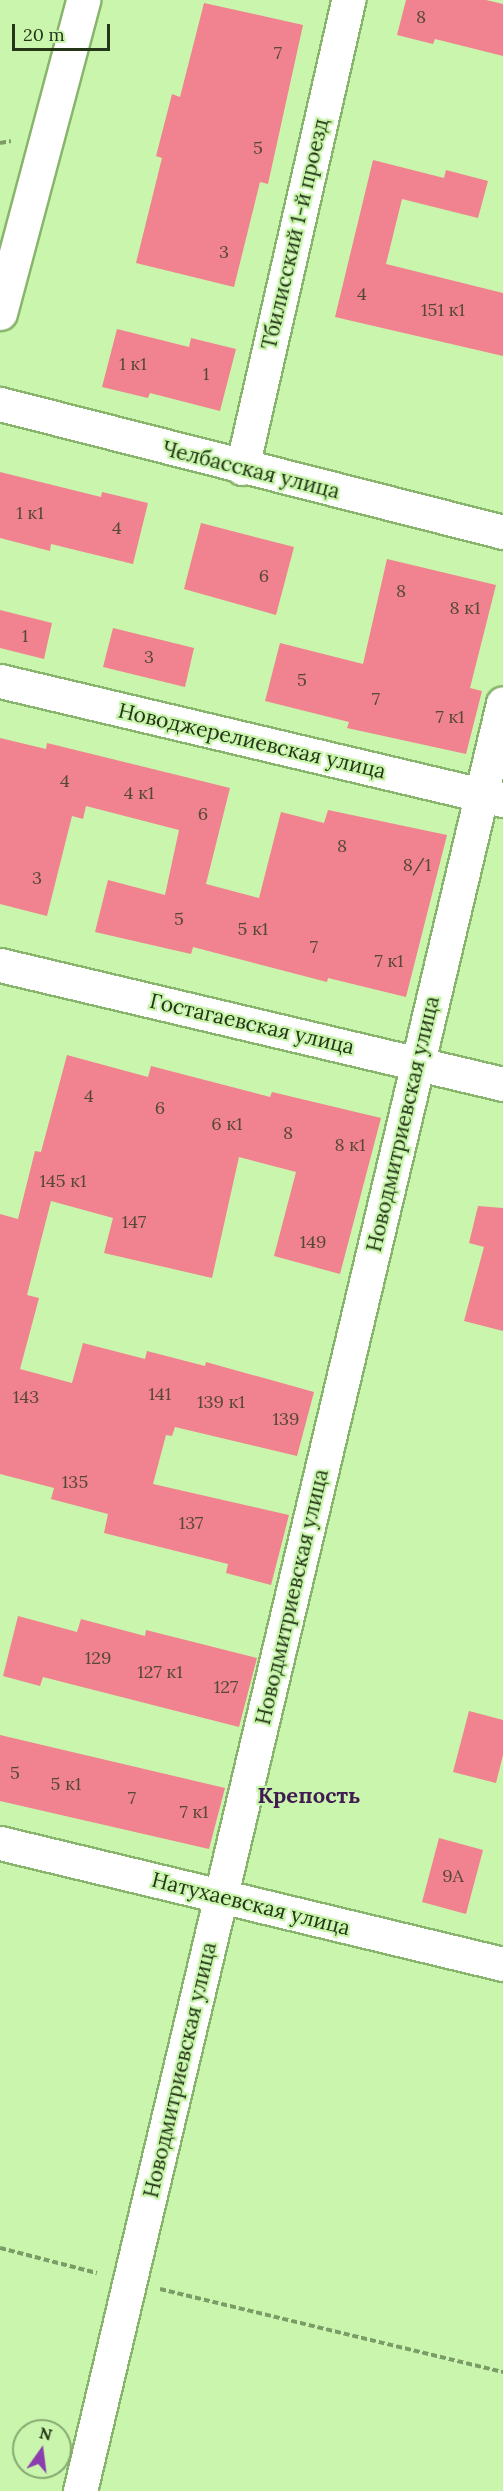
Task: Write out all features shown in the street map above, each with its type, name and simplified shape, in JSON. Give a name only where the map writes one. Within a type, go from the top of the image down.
[{"type":"street","points":[[0,313],[83,0]]},
{"type":"street","name":"Тбилисский 1-й проезд","points":[[242,468],[348,0]]},
{"type":"street","name":"Челбасская улица","points":[[0,404],[242,468],[503,532]]},
{"type":"street","name":"Новоджерелиевская улица","points":[[0,681],[492,797]]},
{"type":"street","name":"Новодмитриевская улица","points":[[80,2491],[418,1062],[492,797],[503,703]]},
{"type":"street","name":"Гостагаевская улица","points":[[0,965],[418,1062],[503,1084]]},
{"type":"street","name":"Натухаевская улица","points":[[0,1843],[503,1964]]},
{"type":"path","points":[[0,2248],[130,2282],[503,2372]]},
{"type":"building","points":[[406,0],[486,0],[503,4],[503,56],[435,39],[433,44],[397,35]]},
{"type":"building","points":[[204,3],[303,25],[268,184],[260,182],[234,287],[136,263],[162,158],[156,156],[172,94],[180,97]]},
{"type":"building","points":[[373,160],[444,178],[446,170],[488,181],[478,218],[402,199],[386,264],[503,293],[503,356],[335,317]]},
{"type":"building","points":[[117,329],[189,347],[191,338],[236,349],[220,411],[150,393],[148,398],[102,387]]},
{"type":"building","points":[[0,472],[101,497],[102,492],[148,503],[133,564],[51,544],[50,551],[0,538]]},
{"type":"building","points":[[201,523],[294,547],[276,615],[184,589]]},
{"type":"building","points":[[387,559],[496,585],[470,688],[482,691],[466,754],[347,728],[349,722],[265,701],[280,643],[363,664]]},
{"type":"building","points":[[0,610],[52,623],[44,659],[0,648]]},
{"type":"building","points":[[113,628],[194,648],[185,687],[103,667]]},
{"type":"building","points":[[0,738],[46,749],[47,743],[230,788],[206,884],[259,898],[281,812],[324,823],[328,810],[447,835],[406,997],[328,978],[327,982],[193,947],[191,954],[95,932],[108,880],[165,895],[179,830],[86,806],[83,819],[72,816],[47,916],[0,904]]},
{"type":"building","points":[[67,1055],[148,1077],[151,1066],[270,1097],[272,1092],[381,1118],[340,1274],[274,1256],[296,1172],[239,1157],[212,1278],[104,1253],[113,1218],[51,1201],[27,1295],[39,1298],[20,1369],[72,1383],[83,1343],[145,1359],[147,1351],[205,1366],[206,1362],[314,1392],[297,1456],[175,1427],[172,1436],[166,1435],[153,1484],[289,1515],[271,1585],[226,1573],[228,1564],[104,1533],[108,1514],[51,1499],[54,1488],[0,1474],[0,1214],[18,1219],[35,1151],[41,1152]]},
{"type":"building","points":[[478,1206],[503,1208],[503,1331],[464,1321],[484,1247],[469,1243]]},
{"type":"building","points":[[18,1616],[77,1632],[81,1619],[145,1636],[146,1630],[257,1658],[239,1727],[43,1677],[40,1686],[3,1676]]},
{"type":"building","points":[[469,1711],[503,1720],[503,1755],[496,1783],[453,1772]]},
{"type":"building","points":[[0,1735],[225,1788],[209,1849],[0,1801]]},
{"type":"building","points":[[439,1838],[483,1850],[466,1914],[422,1902]]},
{"type":"district","name":"Крепость","points":[[309,1796]]}]
